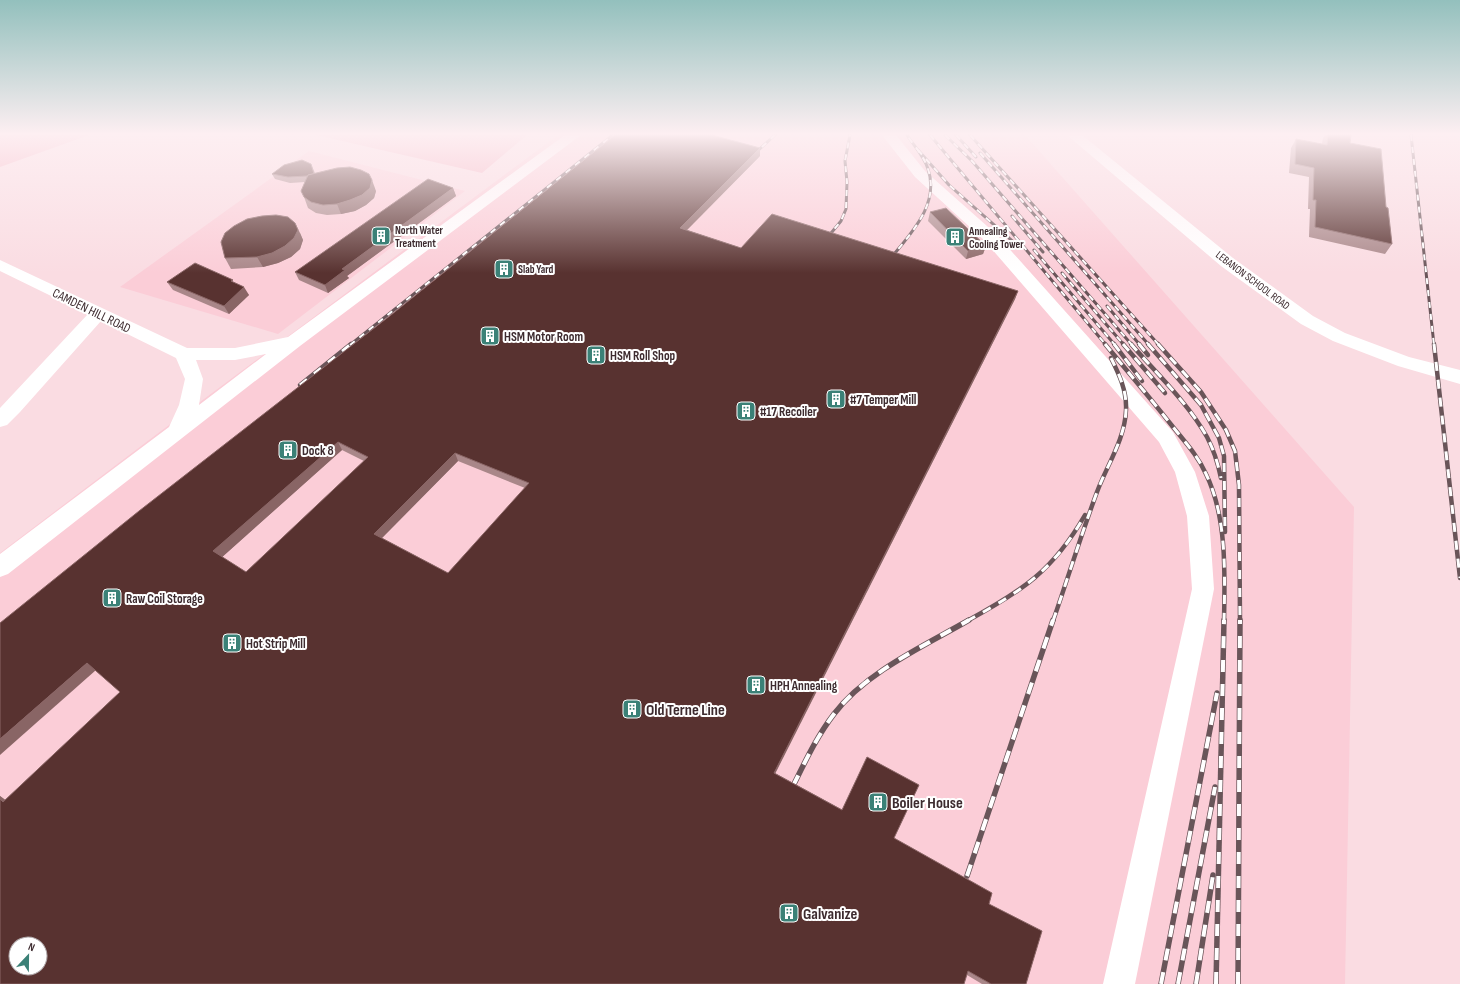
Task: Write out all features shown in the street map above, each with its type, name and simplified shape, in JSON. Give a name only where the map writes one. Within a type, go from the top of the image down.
[{"type":"street","points":[[0,568],[294,342],[512,181]]},
{"type":"street","points":[[928,181],[990,237],[1166,437],[1185,472],[1198,516],[1203,589],[1119,984]]},
{"type":"street","name":"LEBANON SCHOOL ROAD","points":[[1129,181],[1227,262],[1307,320],[1339,337],[1404,362],[1460,377]]},
{"type":"street","name":"CAMDEN HILL ROAD","points":[[0,265],[184,354]]},
{"type":"street","points":[[0,420],[75,336],[99,313]]},
{"type":"street","points":[[176,432],[189,405],[194,380],[184,354],[235,354],[294,342]]},
{"type":"shaded area","name":"North Water Treatment","points":[[267,181],[426,181],[465,191],[278,334],[120,287]]},
{"type":"shaded area","points":[[496,181],[1066,181],[1354,507],[1345,984],[0,984],[0,553]]},
{"type":"building","points":[[305,181],[372,181],[370,188],[362,195],[337,204],[323,205],[311,202],[304,197],[301,191]]},
{"type":"building","name":"North Water Treatment","points":[[425,181],[433,181],[453,188],[342,269],[345,270],[325,285],[295,272]]},
{"type":"building","points":[[558,181],[727,181],[680,228],[741,248],[772,214],[1018,291],[774,773],[842,810],[867,757],[919,785],[894,838],[992,893],[989,904],[1042,931],[1026,984],[991,984],[968,971],[964,984],[0,984],[0,799],[3,802],[120,692],[87,663],[0,739],[0,623],[139,511],[391,315]],"holes":[[[338,442],[368,457],[246,572],[213,551]],[[455,453],[529,483],[448,573],[374,534]]]},
{"type":"building","points":[[1314,181],[1384,181],[1392,244],[1315,227],[1316,200],[1313,200]]},
{"type":"building","points":[[946,208],[986,246],[968,251],[930,212]]},
{"type":"building","points":[[276,215],[288,217],[295,223],[298,230],[294,238],[285,246],[272,253],[257,257],[225,258],[221,242],[225,233],[247,219]]},
{"type":"building","points":[[195,263],[233,280],[231,281],[244,287],[224,306],[167,282]]},
{"type":"railway","points":[[350,345],[555,181]]},
{"type":"railway","points":[[827,238],[841,221],[846,209],[847,181]]},
{"type":"railway","points":[[891,258],[922,217],[930,194],[931,181]]},
{"type":"railway","points":[[945,181],[1019,247]]},
{"type":"railway","points":[[968,181],[1106,345]]},
{"type":"railway","points":[[989,181],[1132,345]]},
{"type":"railway","points":[[1005,181],[1149,345]]},
{"type":"railway","points":[[1011,181],[1159,345]]},
{"type":"railway","points":[[1416,181],[1434,345]]},
{"type":"railway","points":[[1012,216],[1043,252]]},
{"type":"railway","points":[[1034,250],[1115,345]]},
{"type":"railway","points":[[1062,273],[1124,345]]},
{"type":"railway","points":[[1107,306],[1140,345]]},
{"type":"railway","points":[[300,385],[351,344]]},
{"type":"railway","points":[[1105,344],[1187,444],[1206,474],[1218,508],[1221,527],[1225,584],[1224,621]]},
{"type":"railway","points":[[1114,344],[1142,381]]},
{"type":"railway","points":[[1123,344],[1165,393]]},
{"type":"railway","points":[[1131,344],[1191,412],[1212,447],[1221,478]]},
{"type":"railway","points":[[1139,344],[1148,355]]},
{"type":"railway","points":[[1148,344],[1201,405],[1219,438],[1224,456],[1225,532]]},
{"type":"railway","points":[[1158,344],[1201,392],[1226,430],[1235,451],[1239,485],[1240,621]]},
{"type":"railway","points":[[1434,344],[1460,578]]},
{"type":"railway","points":[[1053,621],[1091,508],[1119,442],[1125,421],[1126,403],[1124,389],[1120,376],[1111,358]]},
{"type":"railway","points":[[967,621],[1004,600],[1035,578],[1061,551],[1085,515]]},
{"type":"railway","points":[[793,786],[822,731],[847,699],[862,685],[897,661],[969,620]]},
{"type":"railway","points":[[967,876],[1053,620]]},
{"type":"railway","points":[[1216,984],[1224,620]]},
{"type":"railway","points":[[1238,984],[1240,621]]},
{"type":"railway","points":[[1161,984],[1217,693]]},
{"type":"railway","points":[[1178,984],[1215,787]]},
{"type":"railway","points":[[1196,984],[1213,875]]},
{"type":"place","name":"North Water Treatment","points":[[381,236]]},
{"type":"place","name":"Annealing Cooling Tower","points":[[955,237]]},
{"type":"place","name":"Slab Yard","points":[[504,269]]},
{"type":"place","name":"HSM Motor Room","points":[[490,336]]},
{"type":"place","name":"HSM Roll Shop","points":[[596,355]]},
{"type":"place","name":"#7 Temper Mill","points":[[836,399]]},
{"type":"place","name":"#17 Recoiler","points":[[746,411]]},
{"type":"place","name":"Dock 8","points":[[288,450]]},
{"type":"place","name":"Raw Coil Storage","points":[[112,598]]},
{"type":"place","name":"Hot Strip Mill","points":[[232,643]]},
{"type":"place","name":"HPH Annealing","points":[[756,685]]},
{"type":"place","name":"Old Terne Line","points":[[632,709]]},
{"type":"place","name":"Boiler House","points":[[878,802]]},
{"type":"place","name":"Galvanize","points":[[789,913]]}]
